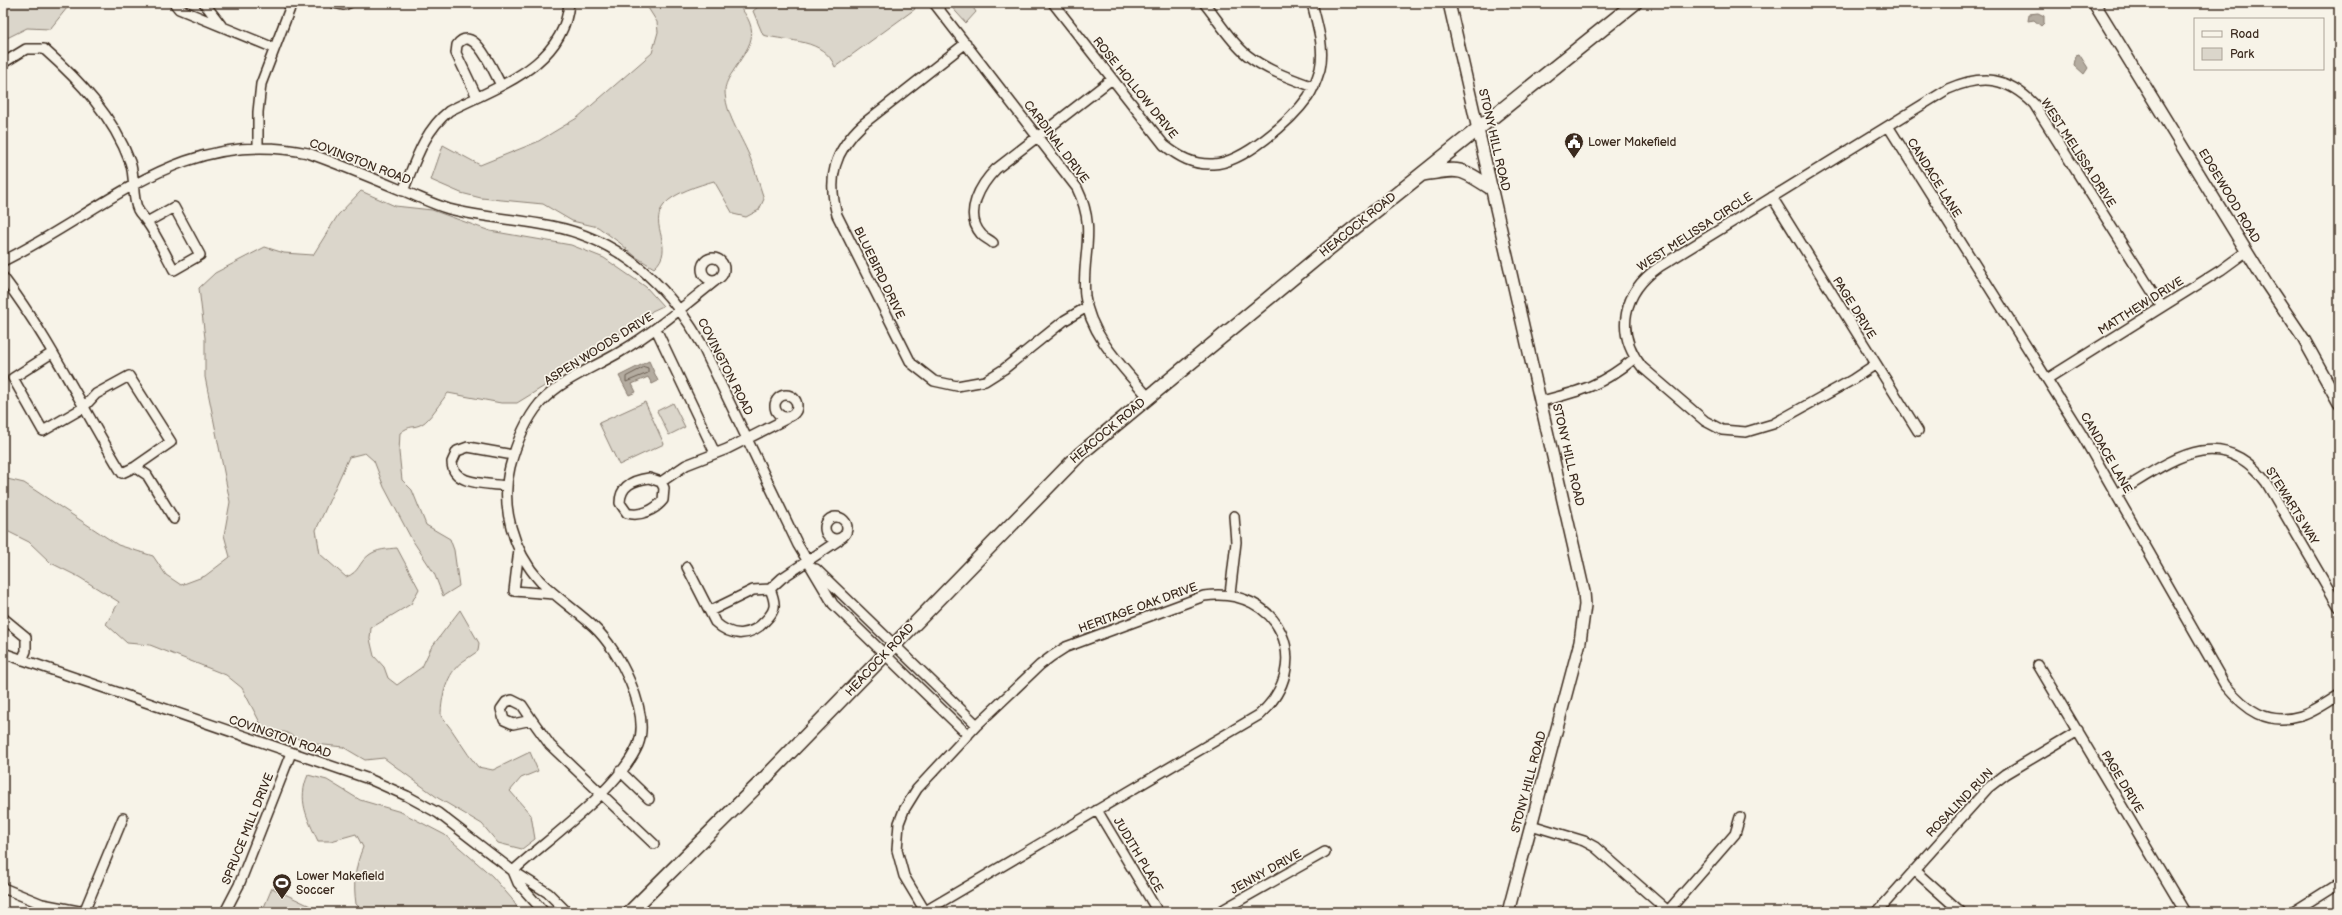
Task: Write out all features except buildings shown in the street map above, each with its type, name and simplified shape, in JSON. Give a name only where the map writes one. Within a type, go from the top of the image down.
[{"type":"main road","name":"HEACOCK ROAD","points":[[630,912],[714,830],[885,656],[894,644],[975,563],[1062,470],[1317,258],[1478,131],[1635,3]]},
{"type":"main road","points":[[1422,174],[1457,169],[1466,172],[1491,188]]},
{"type":"street","points":[[174,3],[179,9],[274,48]]},
{"type":"street","points":[[204,3],[222,26]]},
{"type":"street","points":[[258,147],[258,112],[260,90],[274,48],[292,3]]},
{"type":"street","points":[[334,3],[344,5],[348,3]]},
{"type":"street","points":[[403,191],[432,127],[450,111],[530,69],[551,50],[562,33],[569,3]]},
{"type":"street","name":"CARDINAL DRIVE","points":[[934,3],[1066,173],[1082,198],[1088,228],[1085,278],[1087,307],[1098,332],[1149,398]]},
{"type":"street","name":"ROSE HOLLOW DRIVE","points":[[1053,3],[1164,145],[1186,160],[1204,164],[1225,163],[1247,152],[1296,112],[1314,87],[1320,67],[1321,52],[1312,3]]},
{"type":"street","points":[[1204,3],[1239,48],[1248,56],[1290,78],[1314,87]]},
{"type":"street","name":"STONY HILL ROAD","points":[[1450,3],[1491,188],[1580,566],[1585,605],[1580,642],[1508,912]]},
{"type":"street","name":"EDGEWOOD ROAD","points":[[2094,3],[2247,251],[2303,338],[2339,403]]},
{"type":"street","points":[[477,97],[456,53],[457,45],[463,40],[469,38],[477,43],[501,85]]},
{"type":"street","name":"BLUEBIRD DRIVE","points":[[966,43],[862,124],[848,140],[836,161],[833,174],[831,190],[837,215],[911,363],[934,381],[957,386],[985,381],[1004,369],[1065,320],[1087,307]]},
{"type":"street","points":[[3,63],[26,49],[44,49],[67,70],[94,98],[119,138],[130,164],[135,184],[133,198],[138,212],[147,222],[174,270],[200,255],[174,207],[147,222]]},
{"type":"street","points":[[993,243],[981,234],[976,225],[975,204],[979,192],[996,169],[1038,138],[1112,79]]},
{"type":"street","name":"WEST MELISSA DRIVE","points":[[1772,198],[1948,89],[1963,82],[1986,80],[1999,82],[2017,89],[2034,104],[2162,307]]},
{"type":"street","name":"CANDACE LANE","points":[[1888,126],[2047,379],[2116,494],[2225,685],[2241,704],[2272,720],[2302,716],[2339,695]]},
{"type":"street","name":"COVINGTON ROAD","points":[[3,261],[135,184],[177,163],[225,150],[258,147],[288,149],[308,153],[447,208],[476,216],[549,225],[591,239],[640,267],[680,309],[701,344],[807,560],[833,604],[968,735]]},
{"type":"street","name":"WEST MELISSA CIRCLE","points":[[1635,358],[1628,340],[1626,314],[1640,282],[1659,267],[1772,198]]},
{"type":"street","name":"PAGE DRIVE","points":[[1772,198],[1918,430]]},
{"type":"street","name":"MATTHEW DRIVE","points":[[2047,379],[2162,307],[2247,251]]},
{"type":"street","points":[[3,276],[23,303],[52,353],[83,408],[122,473],[135,467],[171,442],[129,376],[96,394],[83,408],[43,431],[13,378],[52,353]]},
{"type":"street","points":[[680,309],[715,281]]},
{"type":"street","name":"ASPEN WOODS DRIVE","points":[[513,871],[601,794],[631,756],[640,739],[641,724],[637,700],[614,652],[595,628],[554,594],[534,573],[519,549],[510,521],[507,486],[513,455],[532,414],[553,391],[572,377],[620,352],[656,328],[680,309]]},
{"type":"street","points":[[656,328],[715,453]]},
{"type":"street","points":[[1542,401],[1593,387],[1619,371],[1635,358],[1642,367],[1705,421],[1716,428],[1736,432],[1758,430],[1772,424],[1852,380],[1876,364]]},
{"type":"street","points":[[661,482],[676,470],[786,419]]},
{"type":"street","points":[[507,486],[462,480],[454,473],[452,462],[457,451],[468,447],[513,455]]},
{"type":"street","name":"STEWARTS WAY","points":[[2116,494],[2190,453],[2215,450],[2238,456],[2257,470],[2266,482],[2339,607]]},
{"type":"street","points":[[135,467],[147,475],[174,519]]},
{"type":"street","points":[[649,478],[661,482],[664,496],[658,506],[640,515],[627,513],[621,507],[620,496],[627,485],[649,478]]},
{"type":"street","points":[[1230,594],[1236,542],[1234,516]]},
{"type":"street","points":[[710,611],[753,590],[770,589],[807,560],[839,540]]},
{"type":"street","name":"ASPEN WOODS DRIVE","points":[[519,549],[514,591],[554,594]]},
{"type":"street","name":"COVINGTON ROAD","points":[[807,560],[977,725]]},
{"type":"street","points":[[687,567],[710,611],[721,628],[738,633],[749,633],[755,631],[771,614],[774,606],[770,589]]},
{"type":"street","name":"HERITAGE OAK DRIVE","points":[[1230,594],[1242,597],[1261,608],[1270,616],[1283,637],[1286,647],[1286,669],[1276,695],[1258,715],[924,912],[904,876],[899,861],[896,839],[899,823],[904,810],[917,789],[977,725],[1040,665],[1066,647],[1184,602],[1204,596],[1230,594]]},
{"type":"street","points":[[3,618],[26,637],[26,652],[22,660]]},
{"type":"street","name":"COVINGTON ROAD","points":[[3,654],[369,780],[415,800],[464,831],[513,871],[548,893],[567,912]]},
{"type":"street","name":"PAGE DRIVE","points":[[2038,664],[2185,912]]},
{"type":"street","points":[[532,720],[550,745],[654,844]]},
{"type":"street","name":"ROSALIND RUN","points":[[1877,912],[1988,788],[2000,778],[2078,731]]},
{"type":"street","name":"SPRUCE MILL DRIVE","points":[[225,912],[239,885],[291,753]]},
{"type":"street","points":[[620,771],[649,799]]},
{"type":"street","name":"JUDITH PLACE","points":[[1097,810],[1158,912]]},
{"type":"street","points":[[1531,825],[1584,841],[1595,848],[1668,912],[1730,840],[1734,834],[1740,817]]},
{"type":"street","points":[[3,888],[42,904],[84,912],[123,818]]},
{"type":"street","name":"JENNY DRIVE","points":[[1219,912],[1325,852]]},
{"type":"street","points":[[1914,870],[1961,912]]},
{"type":"street","name":"COVINGTON ROAD","points":[[513,871],[518,883],[544,912]]},
{"type":"street","points":[[2293,912],[2339,883]]},
{"type":"green space","points":[[3,3],[71,3],[50,29],[27,28],[3,40]]},
{"type":"green space","points":[[645,3],[737,3],[750,23],[752,31],[751,39],[744,54],[728,79],[725,90],[727,107],[751,160],[764,199],[759,210],[746,217],[733,214],[714,181],[680,193],[664,205],[660,213],[658,220],[663,253],[654,268],[636,257],[598,227],[572,221],[543,204],[481,198],[461,193],[431,180],[443,145],[480,165],[537,142],[577,118],[652,53],[658,32],[657,22]]},
{"type":"green space","points":[[763,3],[912,3],[915,9],[835,67],[830,58],[823,51],[814,46],[763,35],[753,11]]},
{"type":"green space","points":[[948,3],[970,3],[976,12],[966,23]]},
{"type":"green space","points":[[361,191],[395,206],[432,210],[490,231],[571,245],[604,258],[646,287],[663,306],[652,311],[645,319],[622,331],[614,342],[575,363],[551,382],[517,403],[501,403],[448,393],[425,422],[407,428],[400,433],[399,452],[402,480],[412,490],[426,525],[450,539],[454,550],[459,586],[443,596],[434,573],[411,538],[384,487],[374,461],[365,453],[349,457],[316,530],[320,554],[346,577],[354,573],[365,558],[372,553],[397,548],[419,589],[411,604],[371,628],[370,639],[374,656],[384,667],[388,678],[397,685],[422,667],[431,648],[460,610],[479,643],[478,651],[462,662],[452,672],[442,701],[441,716],[478,767],[493,770],[530,752],[538,771],[521,778],[510,791],[531,815],[535,839],[522,849],[498,843],[482,824],[438,798],[384,758],[365,760],[343,747],[306,743],[285,732],[265,732],[242,688],[226,675],[150,645],[127,643],[106,624],[119,602],[79,577],[51,563],[29,542],[3,529],[3,478],[24,483],[118,545],[153,556],[166,575],[181,585],[205,576],[230,557],[224,535],[230,502],[205,377],[205,338],[199,288],[215,273],[265,247],[284,253],[313,255],[338,215]]},
{"type":"green space","points":[[645,402],[664,444],[619,465],[599,423]]},
{"type":"green space","points":[[673,403],[685,427],[669,435],[657,411]]},
{"type":"green space","points":[[308,775],[327,780],[360,800],[401,812],[445,835],[492,876],[512,899],[520,912],[364,912],[356,904],[355,889],[356,868],[363,847],[356,834],[331,841],[318,841],[307,817],[303,801],[303,793]]},
{"type":"green space","name":"Lower Makefield Soccer","points":[[272,888],[323,912],[262,912]]},
{"type":"water","points":[[2038,13],[2044,16],[2044,23],[2041,26],[2034,20],[2028,21],[2029,14]]},
{"type":"water","points":[[2079,54],[2088,68],[2084,74],[2074,65],[2076,55]]},
{"type":"water","points":[[649,361],[658,381],[652,384],[648,377],[632,384],[636,392],[629,395],[619,376]]},
{"type":"place","name":"Lower Makefield","points":[[1574,159]]},
{"type":"place","name":"Lower Makefield Soccer","points":[[282,900]]}]
